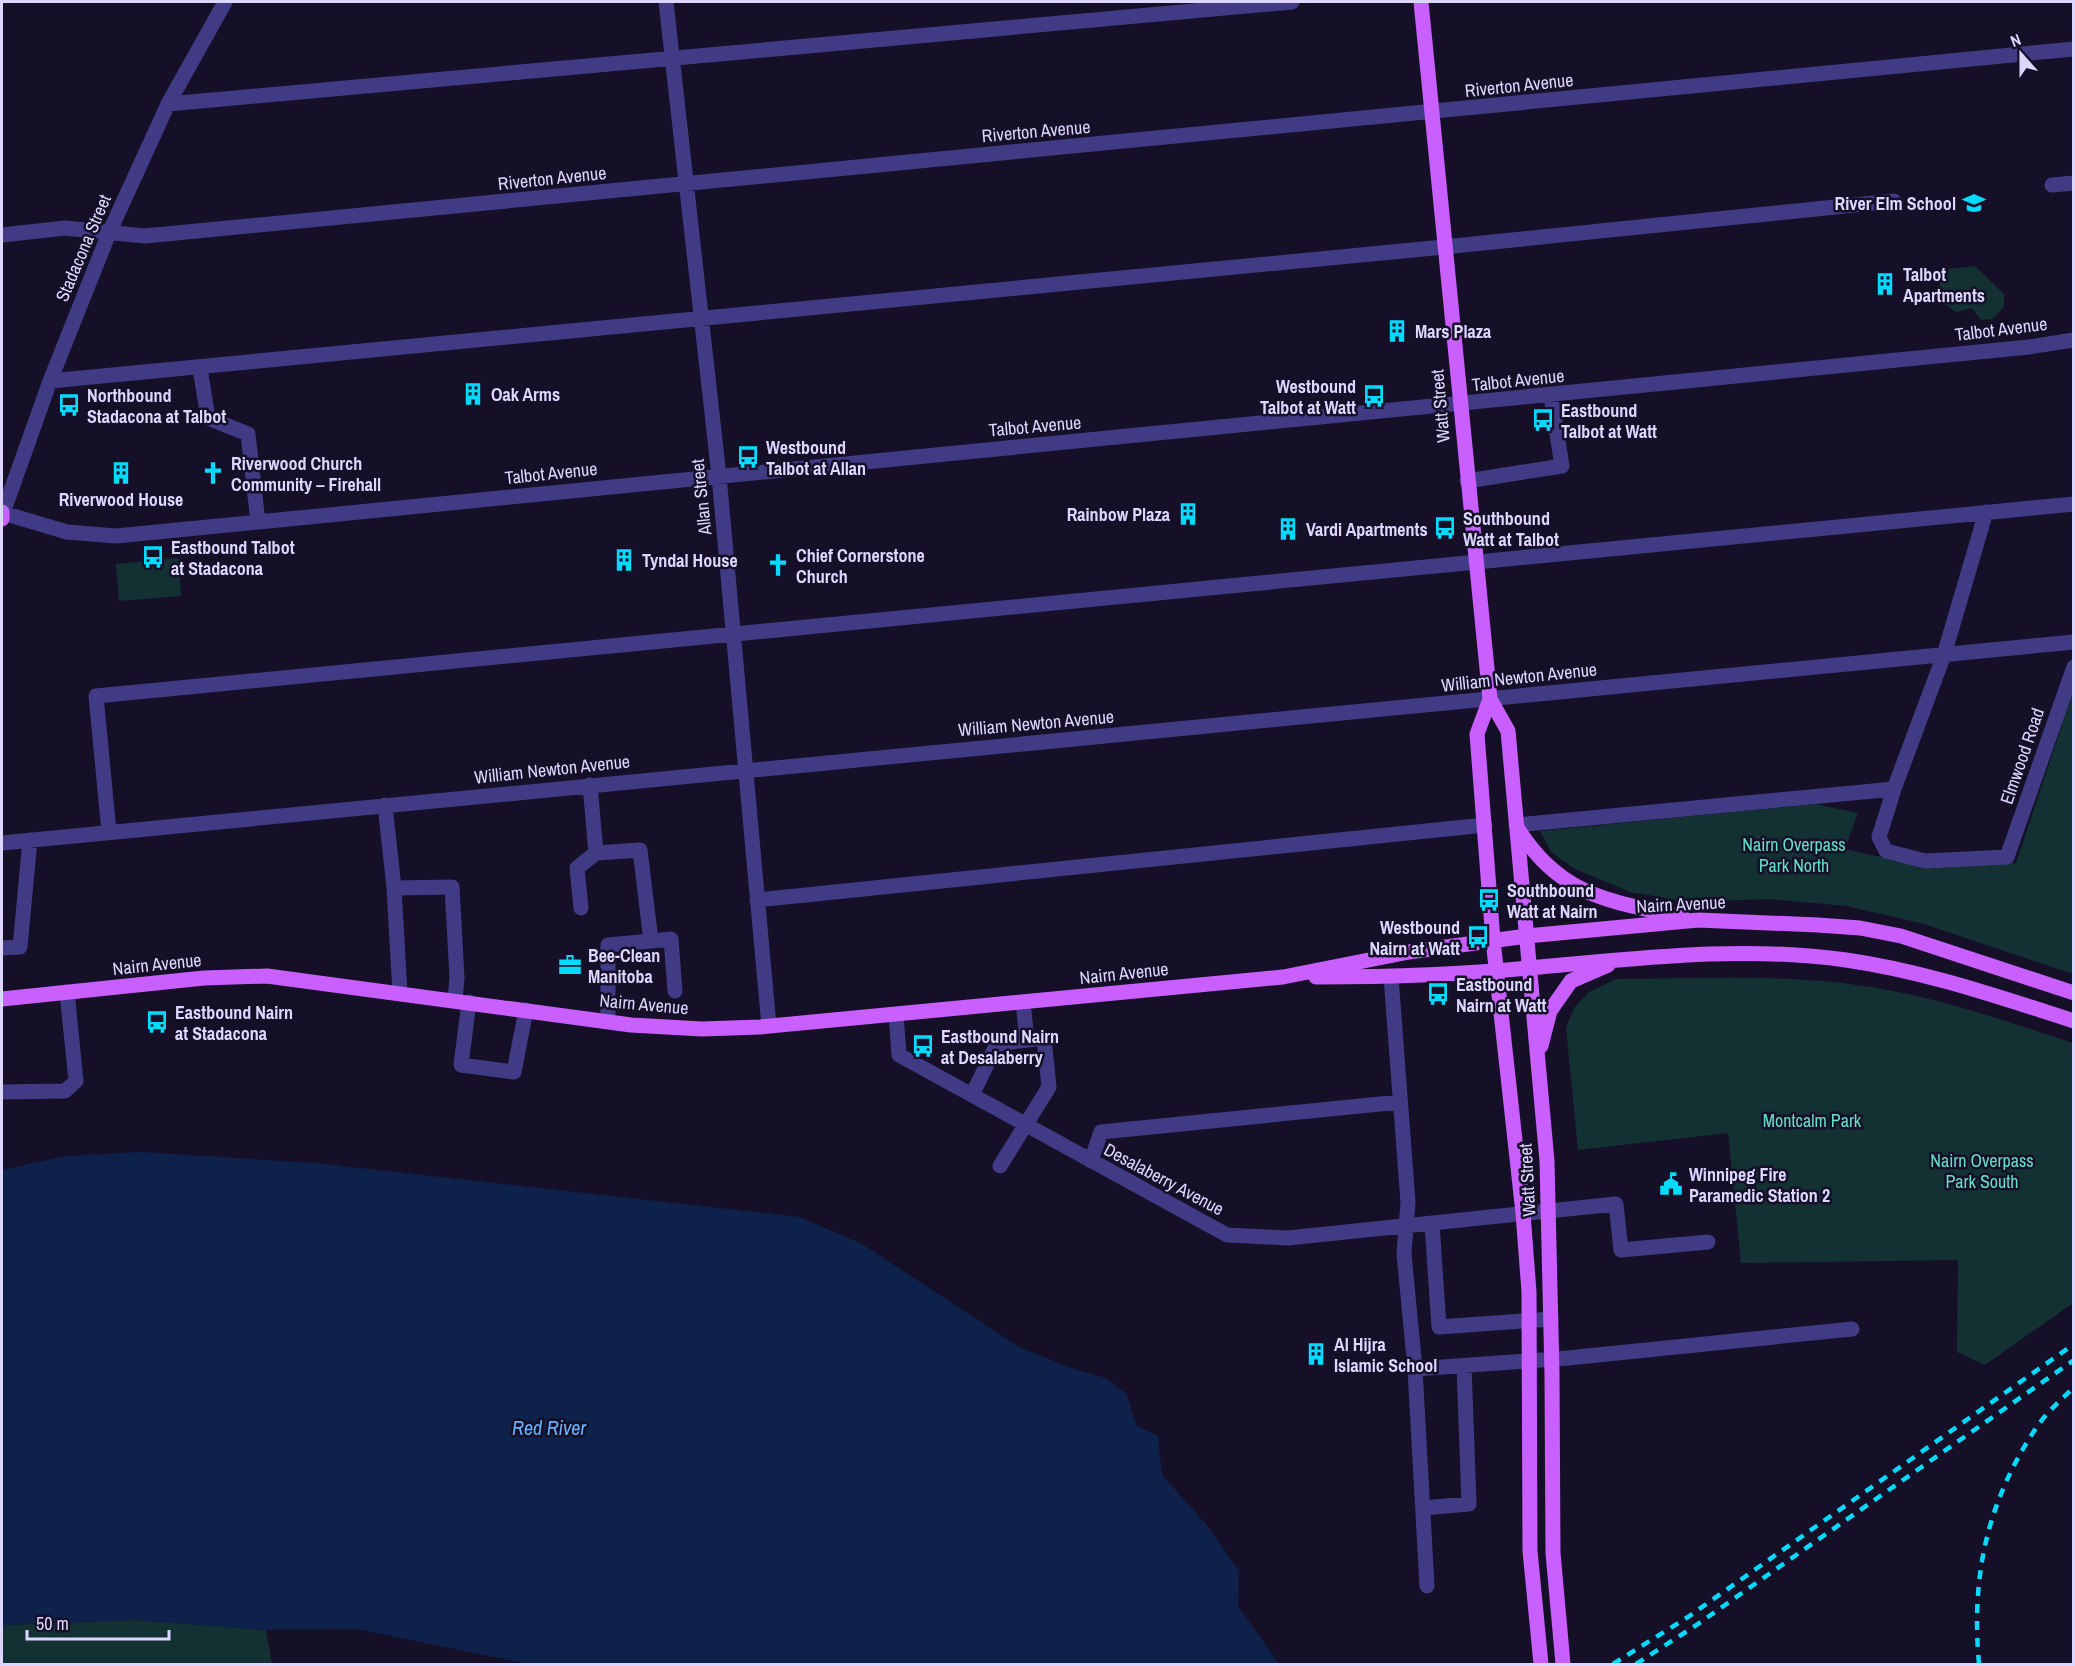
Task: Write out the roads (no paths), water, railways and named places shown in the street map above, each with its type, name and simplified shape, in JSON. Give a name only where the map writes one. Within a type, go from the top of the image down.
[{"type":"main road","name":"Watt Street","points":[[1421,2],[1474,564],[1490,699],[1508,731],[1538,1058],[1549,1210],[1553,1553],[1563,1665]]},
{"type":"main road","name":"Watt Street","points":[[1490,699],[1478,734],[1493,940],[1523,1213],[1529,1320],[1530,1551],[1541,1665]]},
{"type":"main road","points":[[1516,825],[1531,850],[1551,872],[1576,887],[1602,899],[1698,920]]},
{"type":"main road","name":"Nairn Avenue","points":[[1283,977],[1409,952],[1493,940],[1698,920],[1818,925],[1901,936],[2073,993]]},
{"type":"main road","name":"Nairn Avenue","points":[[2,999],[204,978],[267,976],[608,1021],[702,1029],[769,1026],[1283,977],[1391,977],[1497,971],[1624,958],[1701,955],[1788,956],[1846,960],[1961,985],[2073,1020]]},
{"type":"main road","points":[[1538,1058],[1550,1011],[1571,981],[1624,958]]},
{"type":"street","name":"Stadacona Street","points":[[2,515],[50,381],[109,232],[168,104],[225,2]]},
{"type":"street","name":"Allan Street","points":[[666,2],[719,476],[769,1026]]},
{"type":"street","points":[[168,104],[673,60],[1292,2]]},
{"type":"street","name":"Riverton Avenue","points":[[2,235],[65,228],[145,236],[2073,49]]},
{"type":"street","points":[[2052,186],[2073,183]]},
{"type":"street","points":[[50,381],[1444,247],[1894,201]]},
{"type":"street","name":"Talbot Avenue","points":[[2,515],[67,532],[116,536],[1551,396],[2029,347],[2073,340]]},
{"type":"street","points":[[200,368],[208,418],[248,434],[258,522]]},
{"type":"street","points":[[1467,481],[1562,466],[1551,396]]},
{"type":"street","points":[[109,832],[96,696],[1474,564],[2073,504]]},
{"type":"street","points":[[1516,825],[1894,789],[1944,655],[1986,512]]},
{"type":"street","name":"William Newton Avenue","points":[[2,843],[2073,642]]},
{"type":"street","name":"Elmwood Road","points":[[1894,789],[1879,837],[1886,851],[1925,861],[2007,857],[2073,667]]},
{"type":"street","points":[[590,785],[596,853]]},
{"type":"street","points":[[385,805],[394,888],[400,993]]},
{"type":"street","points":[[758,900],[1485,825]]},
{"type":"street","points":[[2,948],[20,947],[30,840]]},
{"type":"street","points":[[581,908],[577,868],[596,853],[640,850],[651,941]]},
{"type":"street","points":[[394,888],[452,887],[458,978],[462,1001],[460,1065],[514,1072],[526,1010]]},
{"type":"street","points":[[608,1021],[608,945],[671,939],[675,991]]},
{"type":"street","points":[[1391,977],[1408,1202],[1404,1254],[1415,1369],[1427,1586]]},
{"type":"street","points":[[2,1092],[65,1091],[76,1081],[67,992]]},
{"type":"street","points":[[1023,1002],[1028,1040]]},
{"type":"street","name":"Desalaberry Avenue","points":[[896,1014],[899,1054],[1227,1235],[1288,1238],[1616,1204],[1621,1250],[1708,1242]]},
{"type":"street","points":[[972,1095],[997,1044],[1044,1038],[1049,1087],[1000,1166]]},
{"type":"street","points":[[1091,1161],[1101,1132],[1400,1102]]},
{"type":"street","points":[[1432,1224],[1439,1327]]},
{"type":"street","points":[[1411,1329],[1551,1319]]},
{"type":"street","points":[[1415,1369],[1552,1359],[1852,1329]]},
{"type":"street","points":[[1423,1508],[1470,1504],[1464,1366]]},
{"type":"water","name":"Red River","points":[[141,1152],[315,1163],[800,1217],[862,1244],[1019,1347],[1074,1369],[1106,1378],[1127,1394],[1136,1425],[1158,1436],[1162,1475],[1205,1523],[1239,1571],[1238,1606],[1279,1664],[529,1664],[357,1629],[266,1630],[135,1620],[2,1625],[2,1170],[66,1156]]},
{"type":"railway","points":[[1613,1664],[1688,1617],[2074,1344]]},
{"type":"railway","points":[[1636,1664],[1695,1626],[2074,1360]]},
{"type":"railway","points":[[1979,1664],[1978,1600],[1986,1541],[1994,1512],[2005,1484],[2036,1428],[2074,1387]]},
{"type":"place","name":"River Elm School","points":[[1974,203]]},
{"type":"place","name":"Talbot Apartments","points":[[1885,284]]},
{"type":"place","name":"Mars Plaza","points":[[1397,331]]},
{"type":"place","name":"Oak Arms","points":[[473,394]]},
{"type":"place","name":"Westbound Talbot at Watt","points":[[1374,396]]},
{"type":"place","name":"Northbound Stadacona at Talbot","points":[[69,405]]},
{"type":"place","name":"Eastbound Talbot at Watt","points":[[1543,420]]},
{"type":"place","name":"Westbound Talbot at Allan","points":[[748,457]]},
{"type":"place","name":"Riverwood House","points":[[121,473]]},
{"type":"place","name":"Riverwood Church Community – Firehall","points":[[213,473]]},
{"type":"place","name":"Rainbow Plaza","points":[[1188,514]]},
{"type":"place","name":"Southbound Watt at Talbot","points":[[1445,528]]},
{"type":"place","name":"Vardi Apartments","points":[[1288,529]]},
{"type":"place","name":"Eastbound Talbot at Stadacona","points":[[153,557]]},
{"type":"place","name":"Tyndal House","points":[[624,560]]},
{"type":"place","name":"Chief Cornerstone Church","points":[[778,565]]},
{"type":"place","name":"Southbound Watt at Nairn","points":[[1489,900]]},
{"type":"place","name":"Westbound Nairn at Watt","points":[[1478,937]]},
{"type":"place","name":"Bee-Clean Manitoba","points":[[570,965]]},
{"type":"place","name":"Eastbound Nairn at Watt","points":[[1438,994]]},
{"type":"place","name":"Eastbound Nairn at Stadacona","points":[[157,1022]]},
{"type":"place","name":"Eastbound Nairn at Desalaberry","points":[[923,1046]]},
{"type":"place","name":"Winnipeg Fire Paramedic Station 2","points":[[1671,1184]]},
{"type":"place","name":"Al Hijra Islamic School","points":[[1316,1354]]},
{"type":"park label","name":"Nairn Overpass Park North","points":[[1794,854]]},
{"type":"park label","name":"Montcalm Park","points":[[1812,1120]]},
{"type":"park label","name":"Nairn Overpass Park South","points":[[1982,1170]]}]
